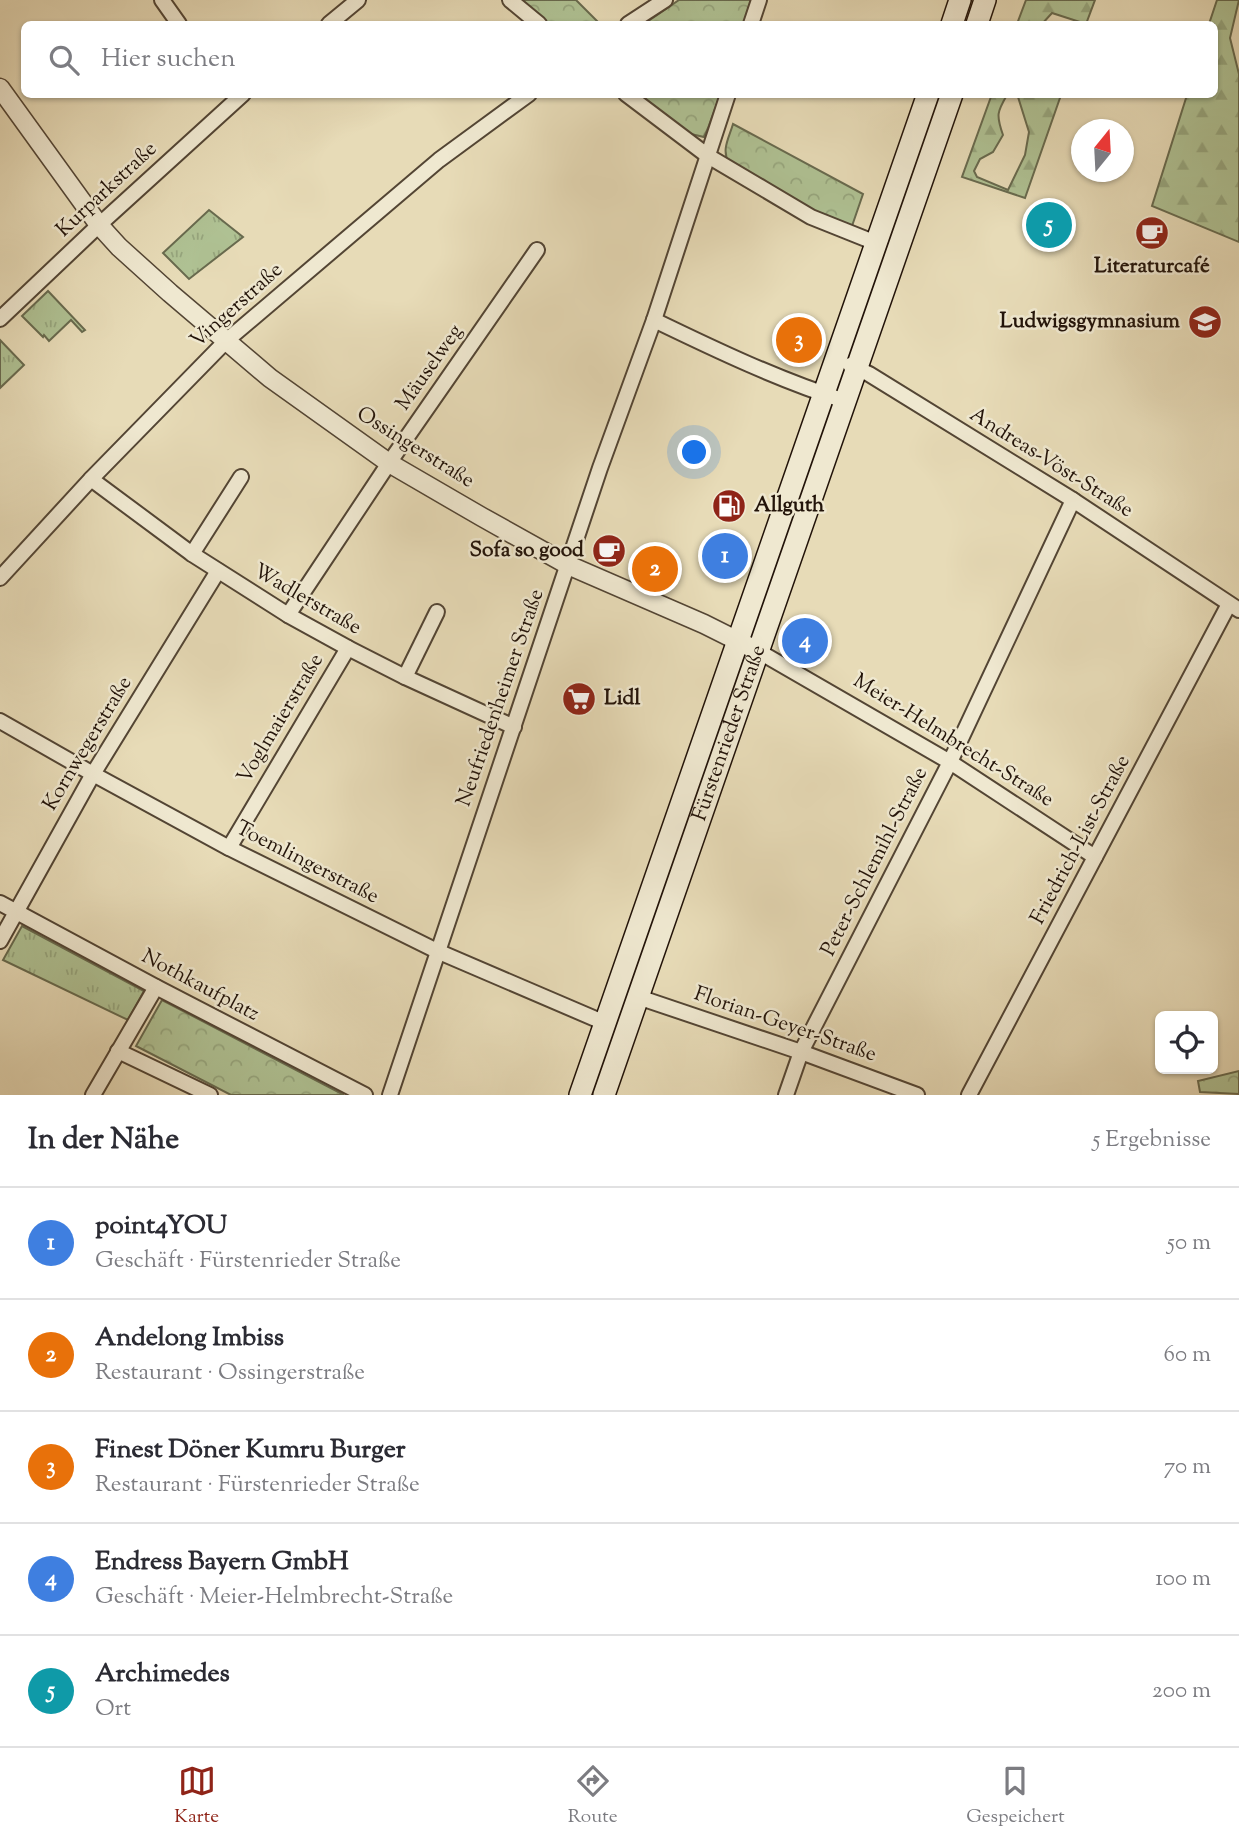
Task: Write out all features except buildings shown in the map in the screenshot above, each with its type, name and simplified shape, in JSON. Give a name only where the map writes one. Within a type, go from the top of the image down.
[{"type":"main road","points":[[953,21],[960,0]]},
{"type":"main road","points":[[978,21],[985,0]]},
{"type":"main road","name":"Fürstenrieder Straße","points":[[604,1095],[638,997],[748,646],[823,394],[927,98]]},
{"type":"main road","name":"Fürstenrieder Straße","points":[[580,1095],[748,646],[845,401],[951,98]]},
{"type":"street","points":[[162,0],[177,21]]},
{"type":"street","points":[[332,21],[358,0]]},
{"type":"street","points":[[510,0],[535,21]]},
{"type":"street","points":[[633,21],[665,0]]},
{"type":"street","points":[[752,21],[759,0]]},
{"type":"street","name":"Ossingerstraße","points":[[0,88],[99,225],[119,247],[270,378],[389,463],[568,565],[748,646]]},
{"type":"street","name":"Kurparkstraße","points":[[0,318],[236,98]]},
{"type":"street","name":"Vingerstraße","points":[[0,578],[91,479],[226,341],[439,160],[524,98]]},
{"type":"street","points":[[631,98],[708,156],[810,217],[876,243]]},
{"type":"street","name":"Neufriedenheimer Straße","points":[[390,1095],[727,98]]},
{"type":"street","name":"Mäuselweg","points":[[288,615],[389,463],[537,250]]},
{"type":"street","points":[[653,320],[734,358],[845,401]]},
{"type":"street","name":"Andreas-Vöst-Straße","points":[[836,358],[869,374],[1073,500],[1234,607]]},
{"type":"street","points":[[191,554],[241,477]]},
{"type":"street","name":"Wadlerstraße","points":[[91,479],[191,554],[288,615],[405,677],[514,727]]},
{"type":"street","name":"Peter-Schlemihl-Straße","points":[[786,1095],[802,1052],[950,762],[1073,500]]},
{"type":"street","name":"Kornwegerstraße","points":[[0,941],[93,774],[218,571]]},
{"type":"street","name":"Friedrich-List-Straße","points":[[969,1095],[1095,857],[1234,607]]},
{"type":"street","points":[[405,677],[437,612]]},
{"type":"street","name":"Meier-Helmbrecht-Straße","points":[[748,646],[950,762],[1095,857]]},
{"type":"street","name":"Voglmaierstraße","points":[[229,848],[348,648]]},
{"type":"street","name":"Toemlingerstraße","points":[[0,721],[229,848],[437,951],[605,1023]]},
{"type":"street","name":"Nothkaufplatz","points":[[0,903],[365,1095]]},
{"type":"street","points":[[93,1095],[156,987]]},
{"type":"street","name":"Florian-Geyer-Straße","points":[[638,997],[802,1052],[918,1095]]},
{"type":"street","points":[[118,1051],[210,1095]]},
{"type":"green space","points":[[518,0],[576,0],[597,21],[542,21]]},
{"type":"green space","points":[[679,0],[753,0],[745,21],[648,21]]},
{"type":"green space","points":[[1026,0],[1095,0],[1087,21],[1077,21],[1052,13],[1045,21],[1018,21]]},
{"type":"green space","points":[[1217,0],[1239,0],[1230,38],[1239,74],[1239,242],[1152,206],[1186,98],[1218,98],[1218,21],[1210,21]]},
{"type":"green space","points":[[644,98],[719,98],[704,137],[691,134]]},
{"type":"green space","points":[[991,98],[1005,98],[999,114],[1003,135],[993,152],[980,159],[974,171],[977,177],[1008,190],[1025,155],[1029,132],[1018,98],[1060,98],[1025,198],[962,177]]},
{"type":"green space","points":[[733,124],[863,194],[852,226],[813,213],[729,163],[726,149]]},
{"type":"green space","points":[[209,210],[243,237],[189,279],[163,253]]},
{"type":"green space","points":[[48,291],[85,330],[82,332],[71,320],[49,341],[22,316]]},
{"type":"green space","points":[[0,340],[24,365],[0,388]]},
{"type":"green space","points":[[22,926],[144,991],[128,1020],[3,960]]},
{"type":"green space","points":[[162,1000],[344,1095],[231,1095],[136,1046]]},
{"type":"green space","points":[[1239,1071],[1239,1094],[1200,1092],[1198,1081]]},
{"type":"place","name":"Archimedes","points":[[1049,225]]},
{"type":"place","name":"Literaturcafé","points":[[1152,233]]},
{"type":"place","name":"Ludwigsgymnasium","points":[[1205,322]]},
{"type":"place","name":"Finest Döner Kumru Burger","points":[[799,340]]},
{"type":"place","name":"Allguth","points":[[729,506]]},
{"type":"place","name":"Sofa so good","points":[[609,551]]},
{"type":"place","name":"point4YOU","points":[[725,556]]},
{"type":"place","name":"Andelong Imbiss","points":[[655,569]]},
{"type":"place","name":"Endress Bayern GmbH","points":[[805,641]]},
{"type":"place","name":"Lidl","points":[[579,699]]}]
